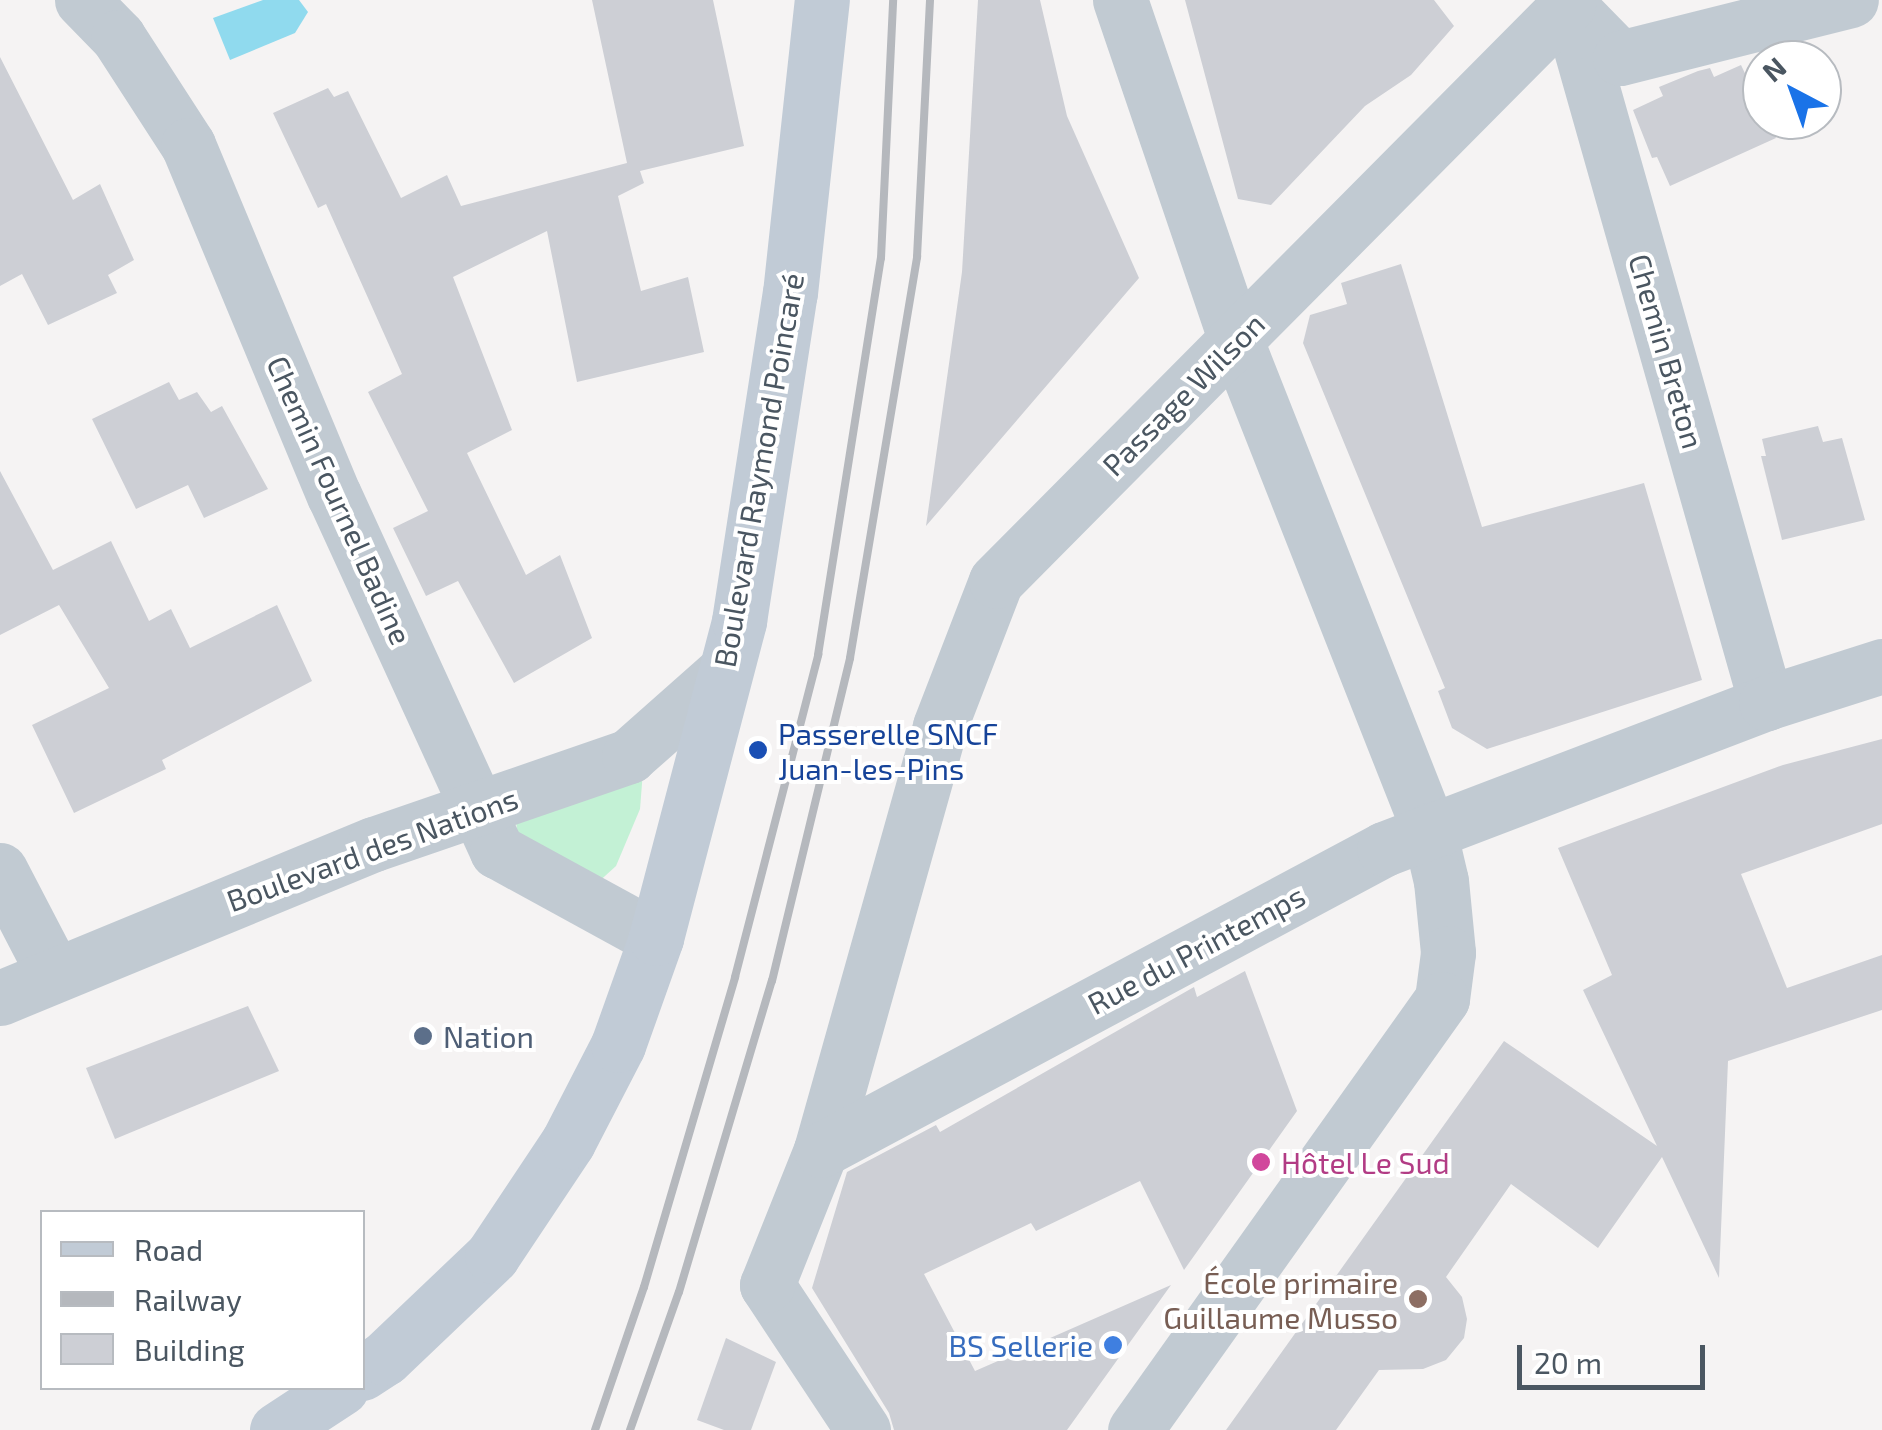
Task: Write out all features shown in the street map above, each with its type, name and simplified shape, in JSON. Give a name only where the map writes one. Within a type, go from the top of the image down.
[{"type":"main road","name":"Boulevard Raymond Poincaré","points":[[365,1371],[385,1358],[492,1256],[568,1142],[618,1045],[656,938],[739,621],[790,294],[822,0]]},
{"type":"main road","points":[[277,1430],[338,1390]]},
{"type":"street","name":"Chemin Fournel Badine","points":[[82,0],[118,37],[188,145],[334,495],[497,850],[656,938]]},
{"type":"street","points":[[1120,0],[1236,341],[1429,830],[1441,881],[1448,954],[1442,998],[1136,1430]]},
{"type":"street","points":[[1568,2],[1620,58],[1851,0]]},
{"type":"street","name":"Passage Wilson","points":[[822,1150],[940,726],[996,581],[1568,2]]},
{"type":"street","name":"Chemin Breton","points":[[1568,2],[1766,703]]},
{"type":"street","name":"Rue du Printemps","points":[[822,1150],[1384,849],[1766,703],[1882,666]]},
{"type":"street","name":"Boulevard des Nations","points":[[0,998],[53,972],[374,844],[629,756],[724,672]]},
{"type":"street","points":[[0,870],[53,972]]},
{"type":"street","points":[[822,1150],[767,1285],[863,1430]]},
{"type":"green space","points":[[643,771],[640,809],[616,866],[594,886],[519,846],[516,821]]},
{"type":"water","points":[[263,0],[299,0],[308,12],[295,33],[230,60],[213,18]]},
{"type":"building","points":[[592,0],[713,0],[744,146],[640,171],[644,183],[618,196],[641,291],[688,277],[704,352],[577,382],[547,231],[453,277],[512,430],[467,453],[526,575],[560,555],[592,638],[514,683],[458,581],[426,596],[393,528],[428,511],[368,392],[402,374],[326,204],[318,208],[273,113],[328,88],[334,97],[348,91],[401,198],[447,175],[461,206],[627,163]]},
{"type":"building","points":[[978,0],[1040,0],[1067,116],[1139,278],[926,526],[962,272]]},
{"type":"building","points":[[1185,0],[1434,0],[1454,26],[1411,75],[1365,106],[1271,205],[1238,199]]},
{"type":"building","points":[[0,57],[73,200],[100,184],[134,260],[108,275],[117,293],[48,325],[22,274],[0,286]]},
{"type":"building","points":[[1741,65],[1742,140],[1772,140],[1670,186],[1657,157],[1652,158],[1633,110],[1663,96],[1659,87],[1698,71],[1710,68],[1714,77]]},
{"type":"building","points":[[1401,264],[1482,527],[1644,483],[1702,680],[1487,749],[1452,728],[1438,691],[1445,688],[1303,343],[1310,315],[1347,304],[1341,283]]},
{"type":"building","points":[[169,382],[179,400],[197,392],[211,412],[222,406],[268,489],[204,518],[188,485],[136,509],[92,419]]},
{"type":"building","points":[[1818,426],[1823,442],[1842,438],[1865,520],[1782,540],[1761,456],[1766,456],[1762,439]]},
{"type":"building","points":[[0,471],[53,570],[111,541],[149,621],[171,609],[190,648],[277,605],[312,681],[162,760],[166,769],[74,813],[32,725],[109,688],[59,605],[0,635]]},
{"type":"building","points":[[1882,739],[1882,824],[1741,874],[1787,988],[1882,955],[1882,1010],[1728,1061],[1719,1278],[1662,1157],[1598,1248],[1511,1184],[1446,1277],[1462,1297],[1467,1319],[1464,1338],[1446,1360],[1423,1369],[1379,1370],[1336,1430],[1226,1430],[1504,1041],[1657,1146],[1583,990],[1612,975],[1558,848],[1783,765]]},
{"type":"building","points":[[1245,971],[1297,1111],[1184,1270],[1140,1181],[1036,1231],[1031,1223],[924,1274],[975,1371],[1171,1285],[1067,1430],[894,1430],[889,1413],[812,1288],[847,1172],[936,1125],[940,1132],[1194,987],[1197,997]]},
{"type":"building","points":[[248,1006],[279,1071],[115,1139],[86,1068]]},
{"type":"building","points":[[726,1338],[776,1362],[751,1430],[724,1430],[697,1420]]},
{"type":"railway","points":[[595,1430],[644,1287],[735,977],[818,655],[881,258],[893,0]]},
{"type":"railway","points":[[630,1430],[679,1292],[772,981],[850,658],[917,257],[930,0]]},
{"type":"place","name":"Passerelle SNCF Juan-les-Pins","points":[[758,750]]},
{"type":"place","name":"Nation","points":[[423,1036]]},
{"type":"place","name":"Hôtel Le Sud","points":[[1261,1162]]},
{"type":"place","name":"École primaire Guillaume Musso","points":[[1418,1299]]},
{"type":"place","name":"BS Sellerie","points":[[1113,1345]]}]
